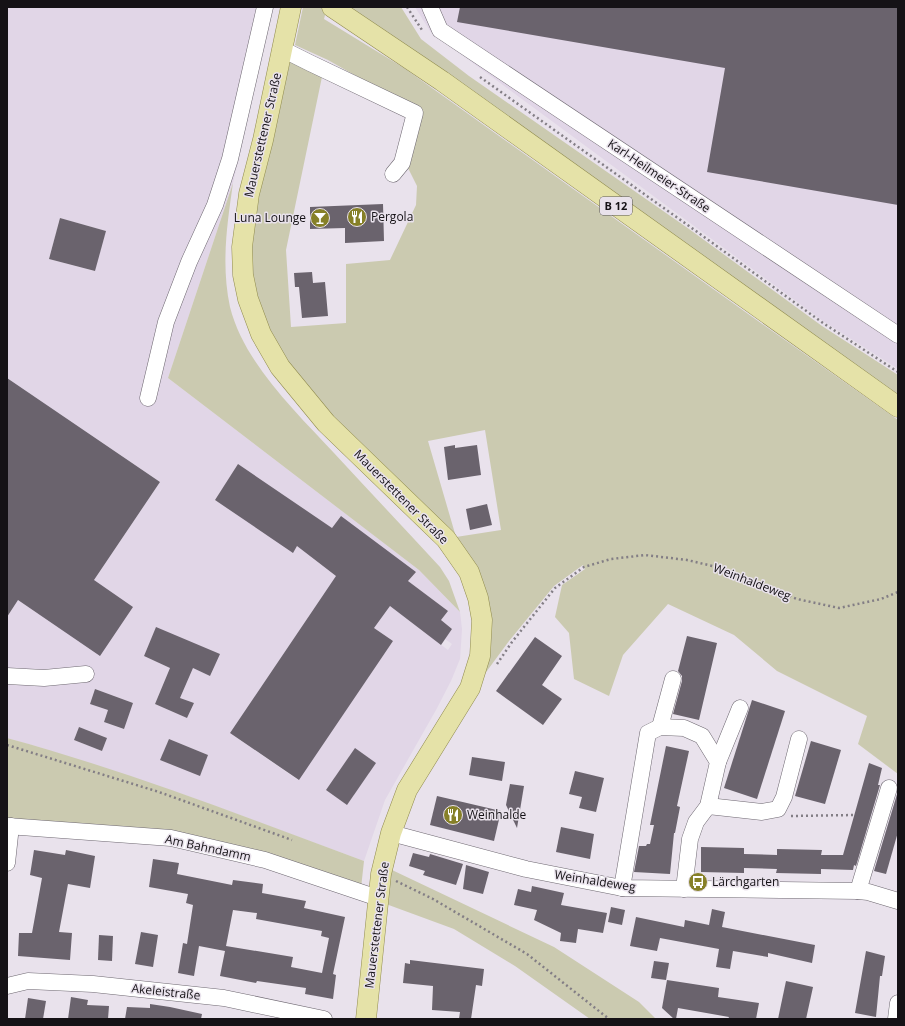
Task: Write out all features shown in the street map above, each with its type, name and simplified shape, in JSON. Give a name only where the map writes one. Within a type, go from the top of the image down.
[{"type":"main road","name":"Mauerstettener Straße","points":[[291,7],[263,140],[249,194],[242,246],[243,275],[248,299],[261,334],[280,367],[322,418],[446,539],[469,572],[478,598],[482,620],[480,656],[470,688],[407,790],[391,833],[381,874],[366,1019]]},
{"type":"main road","name":"B 12","points":[[332,7],[442,81],[898,407]]},
{"type":"street","points":[[148,398],[166,322],[189,262],[215,205],[230,159],[265,7]]},
{"type":"street","name":"Karl-Heilmeier-Straße","points":[[430,7],[440,30],[898,335]]},
{"type":"street","points":[[282,48],[310,63],[415,112],[402,163],[393,174]]},
{"type":"street","points":[[7,676],[44,678],[86,674]]},
{"type":"street","points":[[660,727],[673,679]]},
{"type":"street","points":[[684,889],[690,840],[696,822],[708,806],[718,762],[740,708]]},
{"type":"street","points":[[622,888],[648,734],[660,727],[684,728],[702,736],[718,762]]},
{"type":"street","points":[[708,806],[762,812],[778,809],[784,797],[799,739]]},
{"type":"street","points":[[858,891],[889,788]]},
{"type":"street","points":[[7,863],[9,826]]},
{"type":"street","name":"Am Bahndamm","points":[[9,826],[171,838],[265,860],[378,898]]},
{"type":"street","name":"Weinhaldeweg","points":[[391,833],[526,869],[622,888],[858,891],[868,892],[898,901]]},
{"type":"street","name":"Akeleistraße","points":[[7,986],[28,980],[94,984],[224,998],[324,1019]]},
{"type":"street","points":[[896,1019],[898,1003]]},
{"type":"path","points":[[407,7],[422,31]]},
{"type":"path","points":[[478,75],[823,323],[898,372]]},
{"type":"path","name":"Weinhaldeweg","points":[[495,666],[555,588],[584,567],[611,559],[645,555],[687,560],[721,568],[797,599],[839,608],[881,599],[898,592]]},
{"type":"path","points":[[7,745],[159,792],[292,840]]},
{"type":"path","points":[[778,809],[785,816],[854,815]]},
{"type":"path","points":[[381,874],[433,899],[527,954],[609,1019]]},
{"type":"shaded area","points":[[7,7],[273,7],[233,183],[168,378],[419,570],[460,612],[462,629],[460,659],[451,681],[436,710],[385,800],[364,861],[188,796],[7,738],[7,617],[18,600],[100,655],[94,580],[160,482],[7,378]],"holes":[[[60,218],[106,231],[94,271],[49,259]],[[238,465],[316,517],[293,552],[215,500]],[[341,516],[415,572],[408,581],[448,611],[441,620],[452,629],[445,639],[452,644],[448,650],[390,606],[385,613],[311,557]],[[324,594],[393,641],[298,780],[230,733]],[[156,628],[219,654],[210,676],[193,668],[180,698],[194,703],[187,718],[155,704],[170,668],[144,656]],[[95,689],[133,703],[123,729],[104,722],[108,710],[90,704]],[[79,727],[107,738],[102,751],[74,740]],[[169,739],[208,755],[200,775],[161,760]]]},
{"type":"shaded area","points":[[415,7],[898,7],[898,369],[823,321],[430,31]]},
{"type":"green space","points":[[303,7],[327,7],[324,19],[404,68],[898,420],[898,774],[858,744],[867,716],[777,671],[734,635],[668,604],[623,655],[609,696],[574,679],[569,633],[555,617],[562,585],[585,569],[583,565],[554,586],[509,641],[481,679],[485,597],[412,500],[285,365],[253,296],[248,273],[258,195],[291,58],[323,72],[286,250],[291,327],[346,323],[346,264],[390,260],[416,205],[417,186],[406,164],[419,112],[328,60],[295,45]],"holes":[[[485,430],[501,530],[456,537],[428,441]]]},
{"type":"green space","points":[[349,7],[401,7],[421,39],[469,76],[689,229],[822,326],[898,375],[898,396]]},
{"type":"green space","points":[[233,183],[225,260],[227,291],[230,307],[237,328],[247,348],[259,367],[288,404],[440,567],[449,581],[460,612],[419,570],[168,378]]},
{"type":"green space","points":[[7,738],[142,780],[231,811],[364,861],[361,888],[267,855],[7,820]]},
{"type":"green space","points":[[392,870],[554,947],[639,1002],[656,1019],[590,1019],[515,966],[454,929],[386,904]]},
{"type":"building","points":[[460,7],[898,7],[898,205],[707,172],[725,68],[457,22]]},
{"type":"building","name":"Pergola","points":[[383,204],[384,241],[345,243],[345,228],[310,229],[310,207]]},
{"type":"building","points":[[60,218],[106,231],[95,271],[49,259]]},
{"type":"building","points":[[312,272],[313,283],[325,282],[328,316],[302,318],[299,287],[295,287],[294,273]]},
{"type":"building","points":[[7,378],[160,482],[94,580],[133,607],[100,656],[18,600],[7,617]]},
{"type":"building","points":[[455,445],[455,448],[477,445],[481,475],[448,480],[444,447]]},
{"type":"building","points":[[238,464],[332,528],[341,516],[416,572],[408,581],[448,611],[441,620],[452,629],[441,645],[390,606],[374,628],[393,641],[299,780],[230,733],[336,576],[297,546],[293,553],[215,500]]},
{"type":"building","points":[[487,504],[492,525],[470,530],[466,509]]},
{"type":"building","points":[[156,627],[220,654],[210,676],[193,668],[180,698],[194,703],[187,718],[155,704],[170,668],[144,656]]},
{"type":"building","points":[[687,636],[717,643],[699,720],[673,714],[682,681],[682,676],[678,671]]},
{"type":"building","points":[[535,637],[562,656],[542,685],[562,699],[543,725],[496,691]]},
{"type":"building","points":[[95,689],[133,703],[124,729],[104,722],[108,710],[90,704]]},
{"type":"building","points":[[752,700],[785,711],[757,799],[724,788]]},
{"type":"building","points":[[79,727],[107,738],[102,751],[74,740]]},
{"type":"building","points":[[169,739],[208,755],[200,776],[160,760]]},
{"type":"building","points":[[811,741],[841,750],[825,804],[795,796]]},
{"type":"building","points":[[666,746],[689,751],[677,806],[680,807],[674,833],[670,874],[634,872],[639,846],[646,846],[647,844],[650,844],[654,825],[650,825]]},
{"type":"building","points":[[355,748],[376,763],[347,805],[326,790]]},
{"type":"building","points":[[472,757],[505,762],[502,781],[469,775]]},
{"type":"building","points":[[869,763],[882,768],[878,785],[880,785],[856,866],[854,865],[853,870],[821,869],[821,874],[776,873],[777,869],[744,868],[744,873],[701,872],[701,847],[744,848],[744,854],[777,855],[777,849],[822,850],[821,855],[843,855]]},
{"type":"building","points":[[575,771],[604,778],[596,812],[579,808],[582,797],[569,794]]},
{"type":"building","points":[[510,784],[524,786],[517,828],[506,805]]},
{"type":"building","points":[[898,791],[898,832],[886,874],[874,871]]},
{"type":"building","points":[[437,796],[501,811],[494,841],[430,825]]},
{"type":"building","points":[[561,827],[594,834],[590,859],[556,852]]},
{"type":"building","points":[[34,850],[65,855],[66,850],[95,856],[90,888],[68,884],[59,932],[72,933],[70,960],[18,956],[19,933],[32,933],[42,878],[30,875]]},
{"type":"building","points":[[413,853],[429,857],[430,854],[463,864],[456,885],[423,875],[425,871],[409,866]]},
{"type":"building","points":[[153,859],[179,863],[177,874],[232,885],[233,880],[263,884],[262,893],[306,901],[304,908],[345,917],[333,974],[336,975],[333,999],[305,994],[306,988],[257,981],[256,983],[220,976],[225,951],[199,946],[194,976],[178,973],[183,943],[187,944],[193,905],[186,903],[188,894],[149,887]],"holes":[[[233,910],[257,913],[256,919],[322,931],[321,936],[329,938],[322,973],[291,967],[293,957],[226,946]]]},
{"type":"building","points":[[466,865],[489,872],[483,894],[463,889]]},
{"type":"building","points":[[532,886],[564,893],[561,905],[607,913],[603,933],[578,929],[576,943],[560,941],[561,933],[534,920],[537,910],[514,905],[518,889],[531,892]]},
{"type":"building","points":[[611,907],[625,910],[622,925],[608,922]]},
{"type":"building","points":[[712,909],[725,912],[722,927],[815,945],[812,963],[768,953],[768,957],[733,951],[730,969],[716,967],[719,949],[660,938],[657,951],[630,946],[636,917],[684,927],[685,920],[709,925]]},
{"type":"building","points":[[141,932],[158,935],[153,967],[135,964]]},
{"type":"building","points":[[99,935],[113,936],[112,961],[98,960]]},
{"type":"building","points":[[866,951],[885,956],[882,976],[880,976],[876,1017],[855,1013]]},
{"type":"building","points":[[410,960],[484,969],[482,986],[476,985],[471,1019],[459,1019],[460,1012],[432,1010],[433,986],[403,983],[405,963],[410,964]]},
{"type":"building","points":[[654,961],[669,963],[666,980],[651,978]]},
{"type":"building","points":[[667,980],[719,988],[718,997],[759,1003],[756,1019],[728,1019],[729,1017],[678,1008],[676,1019],[674,1019],[662,1008]]},
{"type":"building","points":[[786,981],[813,987],[806,1019],[778,1019]]},
{"type":"building","points":[[71,997],[88,1000],[87,1005],[109,1006],[108,1019],[68,1019]]},
{"type":"building","points":[[28,998],[46,1001],[43,1019],[25,1019]]},
{"type":"building","points":[[150,1004],[202,1014],[201,1019],[125,1019],[127,1007],[150,1008]]},
{"type":"place","name":"Pergola","points":[[357,217]]},
{"type":"place","name":"Luna Lounge","points":[[320,218]]},
{"type":"place","name":"Weinhalde","points":[[453,815]]},
{"type":"place","name":"Lärchgarten","points":[[698,882]]}]
